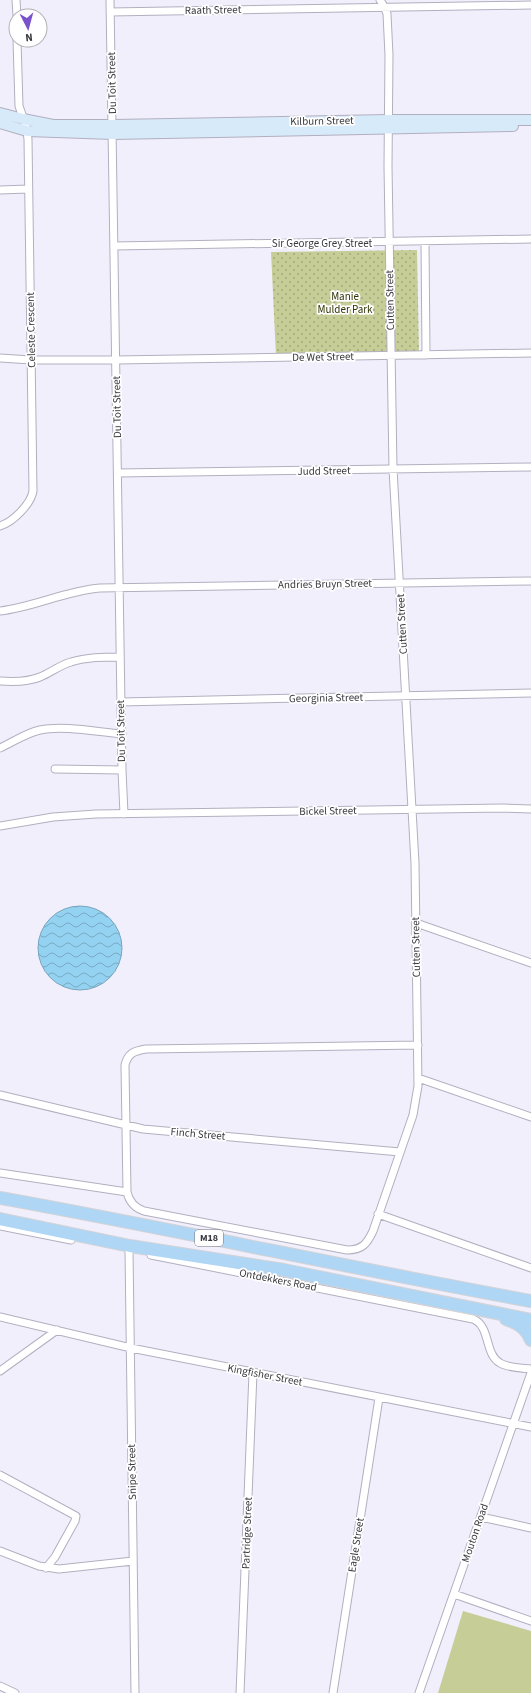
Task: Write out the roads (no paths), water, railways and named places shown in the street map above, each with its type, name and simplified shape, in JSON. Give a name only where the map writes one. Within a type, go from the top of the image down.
[{"type":"main road","name":"M18","points":[[0,1198],[129,1221],[417,1280],[531,1301]]},
{"type":"main road","name":"Ontdekkers Road","points":[[0,1219],[130,1246],[284,1270],[531,1320]]},
{"type":"main road","points":[[471,1307],[514,1322],[524,1329],[531,1340]]},
{"type":"street","name":"Du Toit Street","points":[[110,0],[120,657],[124,814]]},
{"type":"street","name":"Cutten Street","points":[[127,1192],[131,1203],[144,1211],[347,1250],[361,1248],[368,1240],[413,1115],[418,1086],[416,923],[412,810],[393,469],[389,55],[385,8],[380,0]]},
{"type":"street","name":"Raath Street","points":[[110,12],[531,5]]},
{"type":"street","name":"Celeste Crescent","points":[[0,526],[10,520],[23,508],[33,494],[28,131],[19,106],[17,48]]},
{"type":"street","points":[[0,113],[23,119],[53,124],[113,130]]},
{"type":"street","name":"Kilburn Street","points":[[113,130],[389,124],[529,123]]},
{"type":"street","points":[[0,124],[28,131],[113,130]]},
{"type":"street","points":[[0,190],[28,189]]},
{"type":"street","name":"Sir George Grey Street","points":[[114,246],[425,242],[531,239]]},
{"type":"street","points":[[425,242],[426,355]]},
{"type":"street","name":"De Wet Street","points":[[0,358],[31,360],[116,360],[531,353]]},
{"type":"street","name":"Judd Street","points":[[118,473],[531,467]]},
{"type":"street","name":"Andries Bruyn Street","points":[[0,611],[73,592],[119,587],[531,580]]},
{"type":"street","points":[[0,681],[18,681],[37,678],[69,662],[81,659],[120,657]]},
{"type":"street","name":"Georginia Street","points":[[121,702],[406,697],[529,692]]},
{"type":"street","points":[[0,748],[31,733],[47,729],[122,734]]},
{"type":"street","points":[[55,769],[122,770]]},
{"type":"street","name":"Bickel Street","points":[[0,826],[64,815],[503,808],[531,809]]},
{"type":"street","points":[[416,923],[531,963]]},
{"type":"street","points":[[0,1173],[127,1192],[125,1065],[128,1056],[136,1051],[146,1049],[418,1045]]},
{"type":"street","points":[[418,1078],[531,1117]]},
{"type":"street","name":"Finch Street","points":[[0,1095],[151,1130],[400,1152]]},
{"type":"street","points":[[378,1214],[531,1268]]},
{"type":"street","name":"Ontdekkers Road","points":[[0,1226],[470,1318],[478,1321],[482,1325],[494,1356],[498,1361],[504,1364],[531,1369]]},
{"type":"street","name":"Snipe Street","points":[[129,1251],[135,1693]]},
{"type":"street","name":"Kingfisher Street","points":[[0,1317],[131,1348],[379,1398],[513,1423],[531,1428]]},
{"type":"street","points":[[0,1371],[57,1330]]},
{"type":"street","name":"Partridge Street","points":[[240,1693],[253,1373]]},
{"type":"street","name":"Mouton Road","points":[[419,1693],[531,1373]]},
{"type":"street","name":"Eagle Street","points":[[333,1693],[379,1398]]},
{"type":"street","points":[[0,1475],[76,1516],[75,1521],[58,1551],[46,1568]]},
{"type":"street","points":[[481,1517],[531,1528]]},
{"type":"street","points":[[0,1551],[46,1568],[59,1569],[133,1561]]},
{"type":"street","points":[[454,1594],[531,1621]]},
{"type":"street","points":[[0,1686],[15,1693]]},
{"type":"water","points":[[80,906],[96,909],[110,918],[119,932],[122,948],[119,964],[110,978],[96,987],[80,990],[64,987],[50,978],[41,964],[38,948],[41,932],[50,918],[64,909]]},
{"type":"park label","name":"Manie Mulder Park","points":[[345,302]]}]
